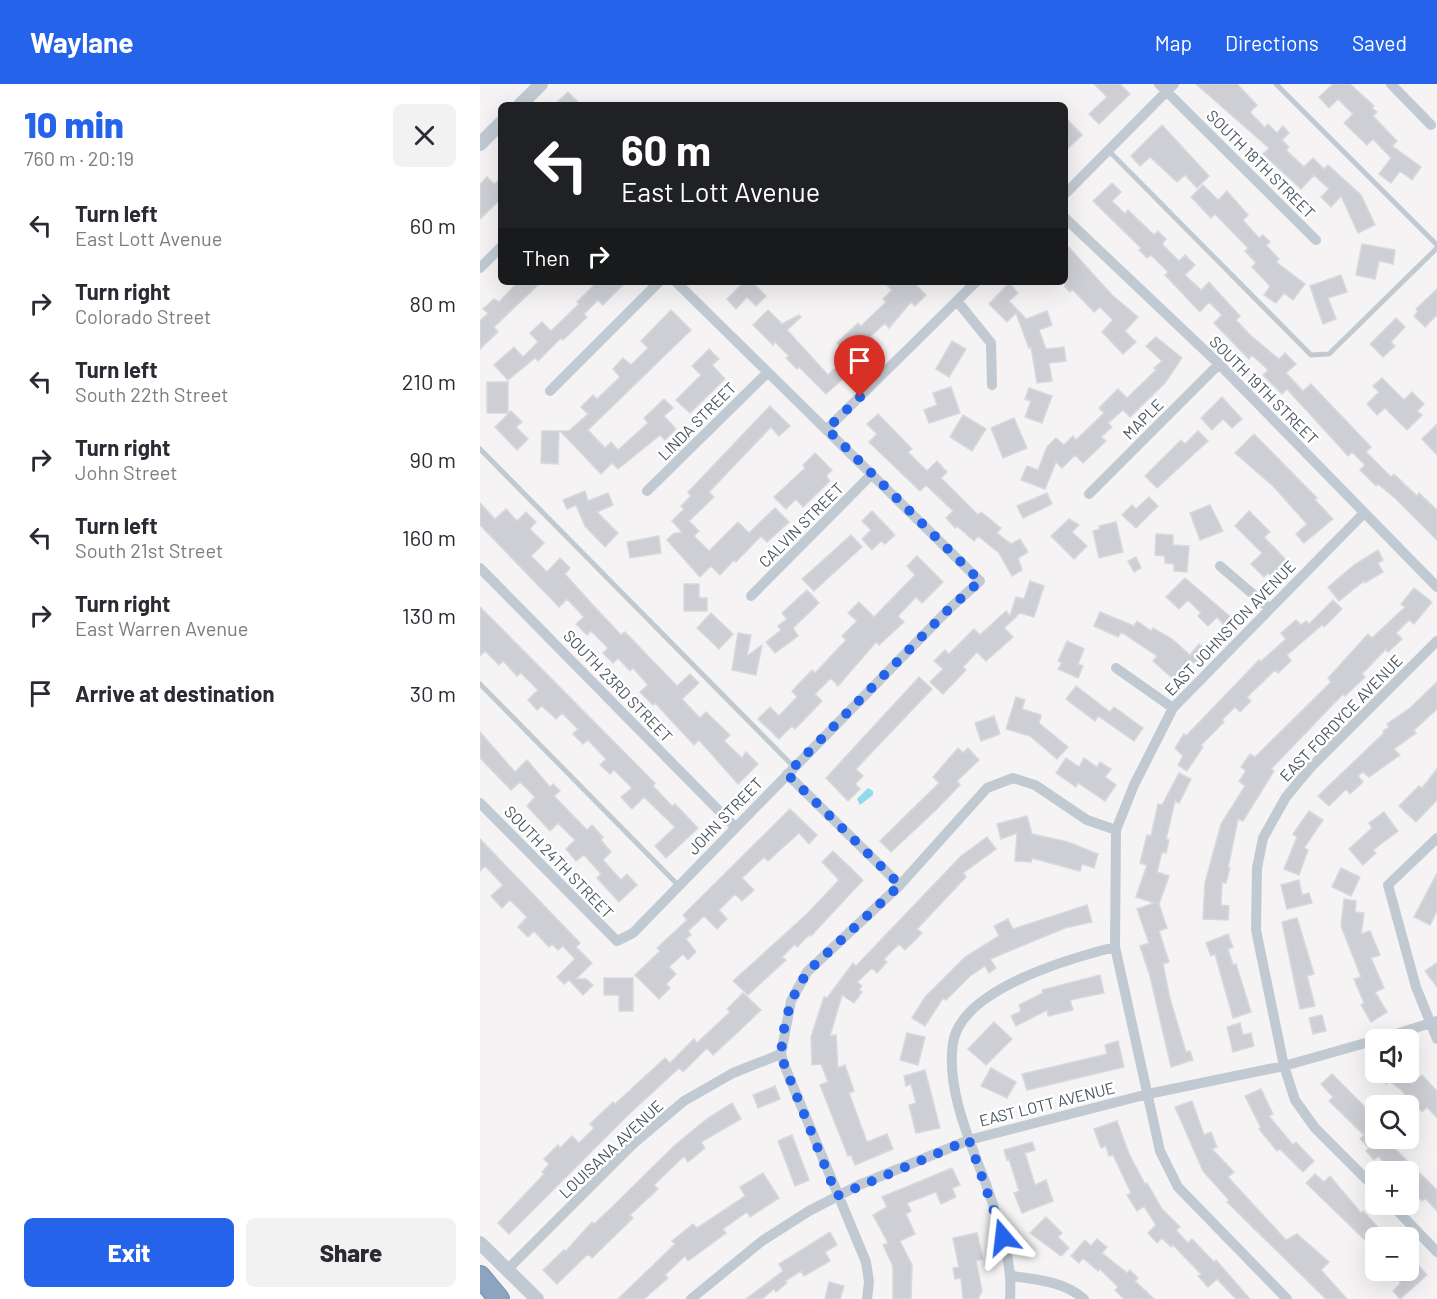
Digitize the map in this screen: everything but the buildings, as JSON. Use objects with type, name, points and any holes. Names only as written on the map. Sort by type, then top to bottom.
[{"type":"highway","points":[[480,1276],[499,1299]]},
{"type":"highway","points":[[480,1294],[484,1299]]},
{"type":"street","points":[[523,102],[541,84]]},
{"type":"street","points":[[1391,84],[1431,125]]},
{"type":"street","points":[[1068,191],[1166,86]]},
{"type":"street","name":"SOUTH 18TH STREET","points":[[1166,86],[1316,240]]},
{"type":"street","points":[[480,144],[498,126]]},
{"type":"street","name":"SOUTH 19TH STREET","points":[[1068,221],[1219,364],[1437,587]]},
{"type":"street","points":[[480,267],[498,250]]},
{"type":"street","points":[[550,391],[656,285]]},
{"type":"street","points":[[679,285],[871,475]]},
{"type":"street","points":[[827,429],[973,285]]},
{"type":"street","points":[[957,301],[991,344],[993,385]]},
{"type":"street","name":"MAPLE","points":[[1089,494],[1219,364]]},
{"type":"street","name":"LINDA STREET","points":[[647,491],[767,373]]},
{"type":"street","name":"JOHN STREET","points":[[617,941],[633,933],[734,826],[949,609],[980,581],[871,475]]},
{"type":"street","name":"CALVIN STREET","points":[[751,596],[871,475]]},
{"type":"street","name":"EAST JOHNSTON AVENUE","points":[[1148,1094],[1115,947],[1116,830],[1134,785],[1173,708],[1364,513]]},
{"type":"street","points":[[1220,566],[1269,608]]},
{"type":"street","name":"SOUTH 23RD STREET","points":[[480,568],[734,826]]},
{"type":"street","name":"EAST FORDYCE AVENUE","points":[[1365,1178],[1316,1128],[1295,1100],[1284,1066],[1256,930],[1257,868],[1263,838],[1286,797],[1311,767],[1437,641]]},
{"type":"street","points":[[1116,668],[1173,708]]},
{"type":"street","points":[[790,770],[900,885]]},
{"type":"street","points":[[867,1299],[869,1282],[866,1262],[837,1196],[781,1054],[791,1001],[807,972],[900,885],[987,788],[1013,778],[1035,785],[1087,820],[1116,830]]},
{"type":"street","name":"SOUTH 24TH STREET","points":[[480,803],[617,941]]},
{"type":"street","points":[[1437,838],[1388,885],[1416,987],[1434,1023],[1437,1039]]},
{"type":"street","points":[[1010,1299],[1012,1276],[999,1221],[969,1140],[951,1064],[953,1041],[961,1024],[995,994],[1028,975],[1058,962],[1115,947]]},
{"type":"street","name":"EAST LOTT AVENUE","points":[[1414,1029],[1434,1023]]},
{"type":"street","name":"EAST LOTT AVENUE","points":[[691,1299],[762,1240],[837,1196],[969,1140],[1148,1094],[1284,1066],[1365,1043]]},
{"type":"street","name":"LOUISANA AVENUE","points":[[507,1270],[633,1144],[684,1101],[733,1073],[781,1054]]},
{"type":"street","points":[[1148,1094],[1160,1151],[1178,1187],[1287,1299]]},
{"type":"street","points":[[1402,1215],[1437,1252]]},
{"type":"street","points":[[480,1243],[537,1299]]},
{"type":"street","points":[[1012,1276],[1054,1282],[1076,1292],[1084,1299]]},
{"type":"lane","points":[[1108,150],[1311,355],[1329,354],[1437,247],[1276,84]]},
{"type":"lane","points":[[480,449],[790,770]]},
{"type":"lane","points":[[480,684],[678,885]]},
{"type":"water","points":[[868,788],[873,791],[873,795],[860,805],[857,799]]},
{"type":"route","points":[[860,397],[827,429],[980,581],[949,609],[787,774],[900,885],[807,972],[791,1001],[783,1033],[781,1054],[837,1196],[969,1140],[1003,1237]]}]
